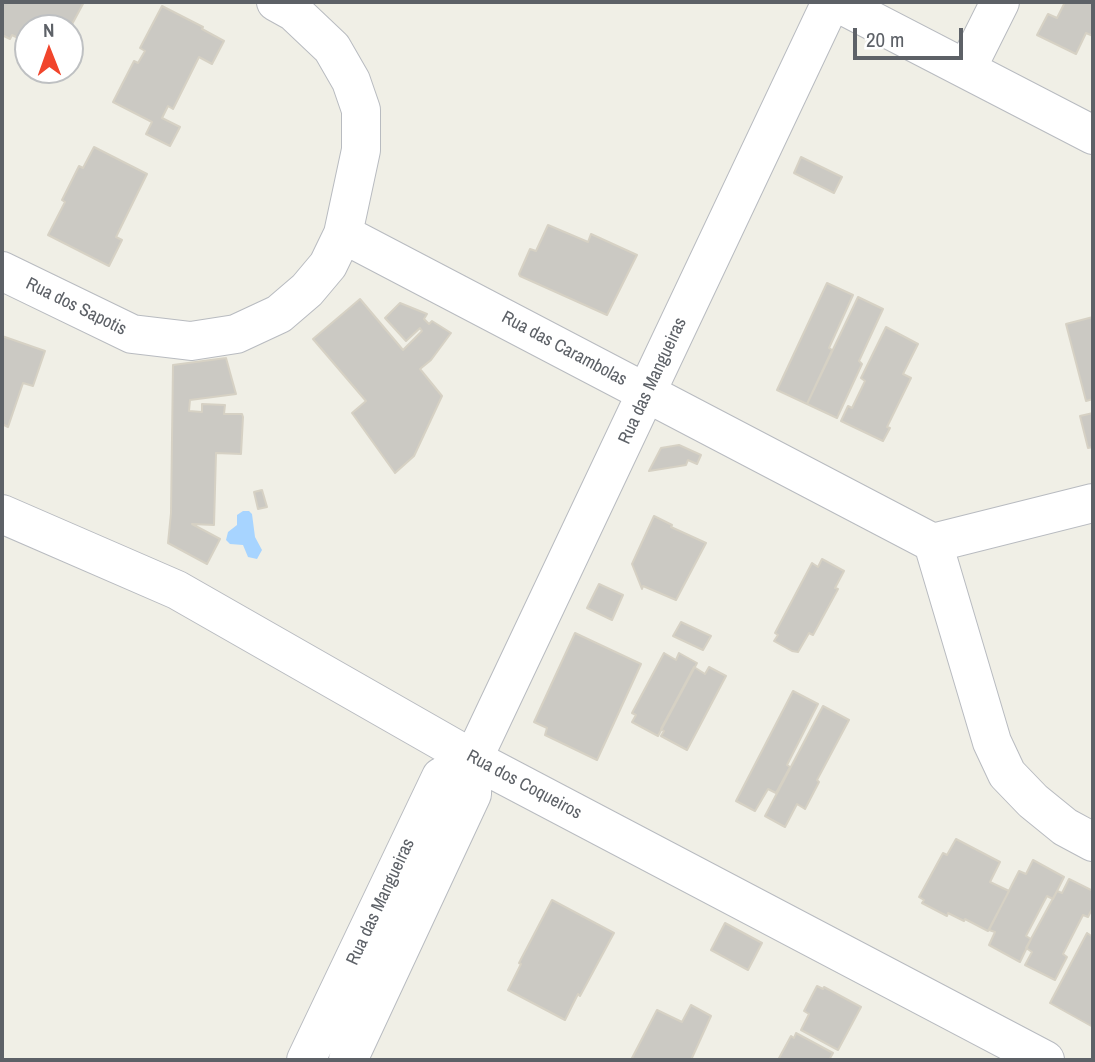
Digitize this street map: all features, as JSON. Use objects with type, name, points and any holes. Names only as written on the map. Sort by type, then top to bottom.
[{"type":"street","name":"Rua dos Sapotis","points":[[2,271],[132,334],[191,341],[236,334],[279,314],[307,290],[328,265],[343,234],[361,150],[361,110],[351,81],[332,48],[294,12],[276,2]]},
{"type":"street","points":[[834,2],[1093,135]]},
{"type":"street","name":"Rua das Mangueiras","points":[[348,1060],[472,794],[474,759],[834,2]]},
{"type":"street","points":[[967,68],[1000,2]]},
{"type":"street","name":"Rua das Carambolas","points":[[343,234],[933,543]]},
{"type":"street","points":[[1093,503],[933,543],[992,741],[1007,774],[1033,801],[1065,827],[1093,842]]},
{"type":"street","name":"Rua dos Coqueiros","points":[[2,514],[177,590],[474,759],[1045,1060]]},
{"type":"street","name":"Rua das Mangueiras","points":[[306,1060],[441,777],[474,759]]},
{"type":"water","points":[[243,511],[252,514],[255,537],[262,550],[257,559],[248,557],[243,545],[230,544],[226,540],[228,532],[237,525],[237,515]]},
{"type":"building","points":[[4,2],[84,2],[78,14],[14,14],[14,36],[10,39],[2,35]]},
{"type":"building","points":[[1065,2],[1093,2],[1093,36],[1086,33],[1076,54],[1037,35],[1048,14],[1057,18]]},
{"type":"building","points":[[162,6],[224,41],[212,64],[199,57],[173,109],[168,106],[162,118],[180,127],[170,146],[146,134],[152,122],[113,102],[134,61],[138,63],[145,51],[140,48]]},
{"type":"building","points":[[94,147],[147,174],[116,237],[122,240],[109,266],[48,235],[79,166],[83,168]]},
{"type":"building","points":[[801,157],[842,177],[834,193],[794,173]]},
{"type":"building","points":[[548,225],[588,242],[591,234],[637,255],[607,315],[520,276],[530,249],[536,251]]},
{"type":"building","points":[[827,283],[853,295],[807,404],[777,390]]},
{"type":"building","points":[[858,297],[883,309],[837,418],[807,404]]},
{"type":"building","points":[[360,299],[403,350],[422,331],[420,328],[406,341],[385,318],[400,303],[427,314],[424,319],[429,324],[432,321],[451,333],[431,360],[420,369],[442,396],[414,456],[395,473],[352,413],[366,401],[313,339]]},
{"type":"building","points":[[1093,317],[1093,399],[1086,401],[1066,324]]},
{"type":"building","points":[[886,327],[918,344],[903,374],[911,378],[883,441],[841,421],[848,406],[852,408],[865,381],[861,378]]},
{"type":"building","points":[[2,336],[45,351],[33,386],[23,383],[8,427],[2,424]]},
{"type":"building","points":[[226,358],[236,394],[190,400],[189,411],[202,412],[202,404],[225,405],[224,414],[242,414],[243,417],[241,454],[216,453],[214,525],[192,524],[220,539],[207,564],[168,543],[171,513],[173,365]]},
{"type":"building","points":[[1093,413],[1093,447],[1088,448],[1080,416]]},
{"type":"building","points":[[679,445],[701,455],[697,464],[688,460],[686,465],[649,471],[661,448]]},
{"type":"building","points":[[262,490],[267,507],[258,509],[254,492]]},
{"type":"building","points":[[654,516],[706,543],[676,600],[643,586],[642,589],[632,564]]},
{"type":"building","points":[[822,559],[844,571],[835,588],[838,589],[813,635],[809,633],[798,652],[792,651],[774,641],[778,635],[775,633],[812,563],[818,567]]},
{"type":"building","points":[[599,584],[623,595],[612,620],[587,608]]},
{"type":"building","points":[[681,622],[711,636],[703,650],[673,636]]},
{"type":"building","points":[[575,633],[641,664],[597,760],[545,735],[547,728],[534,722]]},
{"type":"building","points":[[664,653],[676,660],[679,653],[697,663],[658,736],[632,722],[636,715],[632,713]]},
{"type":"building","points":[[694,667],[705,674],[709,667],[726,676],[687,750],[661,736],[664,731],[661,729]]},
{"type":"building","points":[[793,691],[818,704],[776,793],[768,789],[755,811],[736,801]]},
{"type":"building","points":[[823,706],[849,720],[805,809],[797,804],[785,827],[765,816]]},
{"type":"building","points":[[956,839],[1000,862],[990,882],[1009,891],[988,931],[965,919],[964,921],[948,913],[947,916],[922,903],[924,900],[919,897],[943,853],[947,855]]},
{"type":"building","points":[[1033,860],[1064,877],[1053,899],[1047,896],[1026,936],[1031,939],[1020,962],[989,945],[995,932],[989,930],[1019,871],[1026,874]]},
{"type":"building","points":[[1069,879],[1093,891],[1093,907],[1088,917],[1083,915],[1063,954],[1067,957],[1055,980],[1025,965],[1032,952],[1026,948],[1057,891],[1062,893]]},
{"type":"building","points":[[552,900],[614,933],[565,1020],[508,990]]},
{"type":"building","points":[[725,923],[762,943],[748,970],[711,950]]},
{"type":"building","points":[[1087,933],[1093,937],[1093,1027],[1050,1003]]},
{"type":"building","points":[[817,986],[823,989],[824,987],[861,1007],[838,1050],[801,1030],[809,1014],[804,1011]]},
{"type":"building","points":[[691,1005],[711,1016],[691,1060],[631,1060],[657,1010],[682,1022]]},
{"type":"building","points":[[796,1033],[833,1053],[829,1060],[778,1060],[791,1036],[794,1038]]}]
